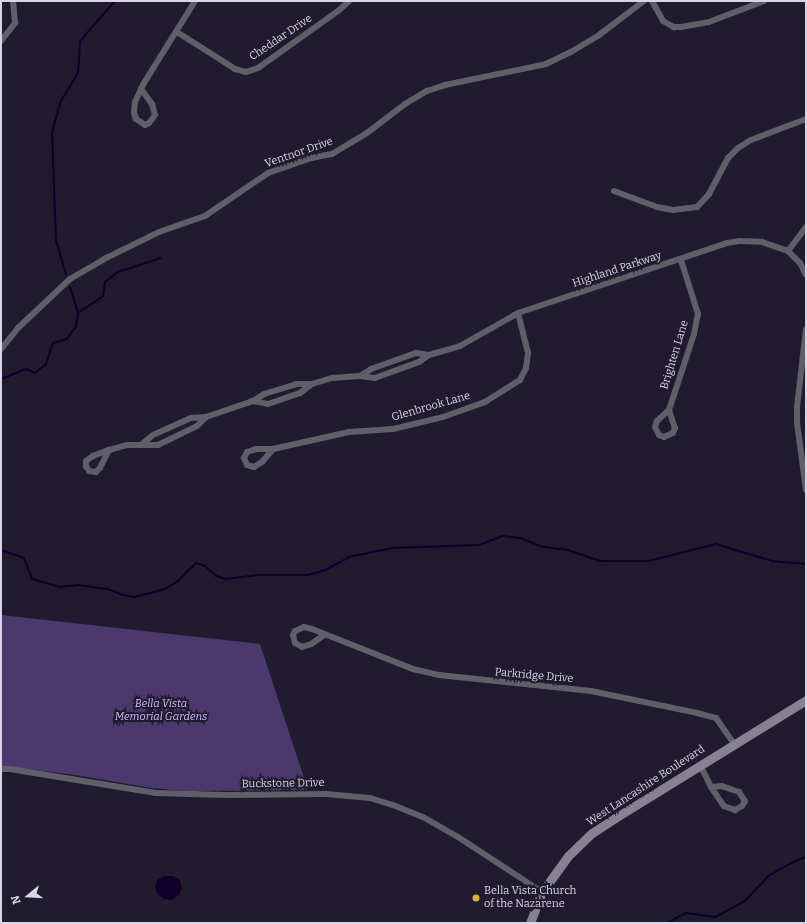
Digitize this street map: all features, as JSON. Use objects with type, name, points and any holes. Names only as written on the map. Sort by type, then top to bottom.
[{"type":"main road","name":"West Lancashire Boulevard","points":[[530,923],[542,892],[568,856],[592,833],[806,700]]},
{"type":"street","points":[[1,40],[15,23],[13,1]]},
{"type":"street","points":[[141,89],[152,104],[155,115],[149,123],[145,125],[136,119],[134,113],[135,102],[141,89],[195,1]]},
{"type":"street","name":"Cheddar Drive","points":[[177,32],[235,69],[246,72],[258,68],[338,11],[349,1]]},
{"type":"street","name":"Ventnor Drive","points":[[1,349],[18,328],[70,279],[104,259],[159,232],[205,216],[268,173],[311,158],[332,154],[367,133],[405,104],[427,91],[444,85],[546,64],[599,35],[644,1]]},
{"type":"street","points":[[652,1],[663,21],[674,27],[709,22],[764,1]]},
{"type":"street","points":[[614,191],[657,208],[673,210],[697,207],[709,194],[728,158],[738,148],[751,140],[806,119]]},
{"type":"street","points":[[788,251],[806,227]]},
{"type":"street","name":"Highland Parkway","points":[[142,444],[153,435],[191,418],[206,417],[253,401],[264,394],[296,384],[312,384],[332,378],[360,376],[374,378],[419,362],[429,355],[460,346],[518,313],[681,260],[727,243],[739,241],[762,242],[788,251],[800,263],[806,275]]},
{"type":"street","name":"Brighten Lane","points":[[669,410],[694,334],[698,314],[681,260]]},
{"type":"street","name":"Glenbrook Lane","points":[[273,449],[349,432],[393,429],[443,416],[485,402],[520,380],[526,368],[528,353],[518,313]]},
{"type":"street","points":[[806,329],[797,407],[797,423],[806,490]]},
{"type":"street","name":"Highland Parkway","points":[[360,376],[371,369],[416,353],[429,355]]},
{"type":"street","name":"Highland Parkway","points":[[253,401],[268,404],[300,393],[312,384]]},
{"type":"street","name":"Highland Parkway","points":[[109,450],[127,445],[158,445],[197,426],[206,417]]},
{"type":"street","name":"Parkridge Drive","points":[[324,635],[311,644],[302,647],[295,643],[293,635],[295,631],[304,627],[413,669],[439,675],[592,691],[697,713],[716,718],[734,744]]},
{"type":"street","points":[[700,765],[711,787],[724,806],[735,810],[742,806],[744,801],[739,792],[722,786],[711,787]]},
{"type":"street","name":"Buckstone Drive","points":[[1,769],[10,768],[156,793],[225,795],[326,794],[370,798],[423,817],[458,837],[542,892]]},
{"type":"green space","name":"Bella Vista Memorial Gardens","points":[[1,615],[260,644],[308,790],[184,791],[151,788],[76,775],[1,766]]},
{"type":"shaded area","points":[[165,876],[173,876],[180,880],[182,888],[179,895],[172,900],[164,899],[158,895],[155,887],[157,880]]},
{"type":"waterway","points":[[66,275],[56,241],[52,132],[61,101],[78,73],[80,41],[115,1]]},
{"type":"waterway","points":[[1,379],[26,369],[35,373],[46,364],[53,343],[67,339],[76,326],[78,313],[103,296],[105,282],[118,272],[161,258]]},
{"type":"waterway","points":[[70,287],[78,313]]},
{"type":"waterway","points":[[1,393],[1,400]]},
{"type":"waterway","points":[[1,550],[24,558],[32,579],[60,587],[78,585],[108,589],[123,595],[135,597],[165,589],[177,582],[196,563],[205,566],[216,576],[225,579],[258,575],[308,575],[325,570],[349,557],[392,548],[479,545],[502,536],[520,538],[544,547],[568,550],[600,561],[649,561],[716,544],[772,561],[806,564]]},
{"type":"waterway","points":[[667,923],[686,913],[715,917],[745,901],[768,876],[797,860],[806,857]]},
{"type":"place","name":"Bella Vista Church of the Nazarene","points":[[476,898]]}]
